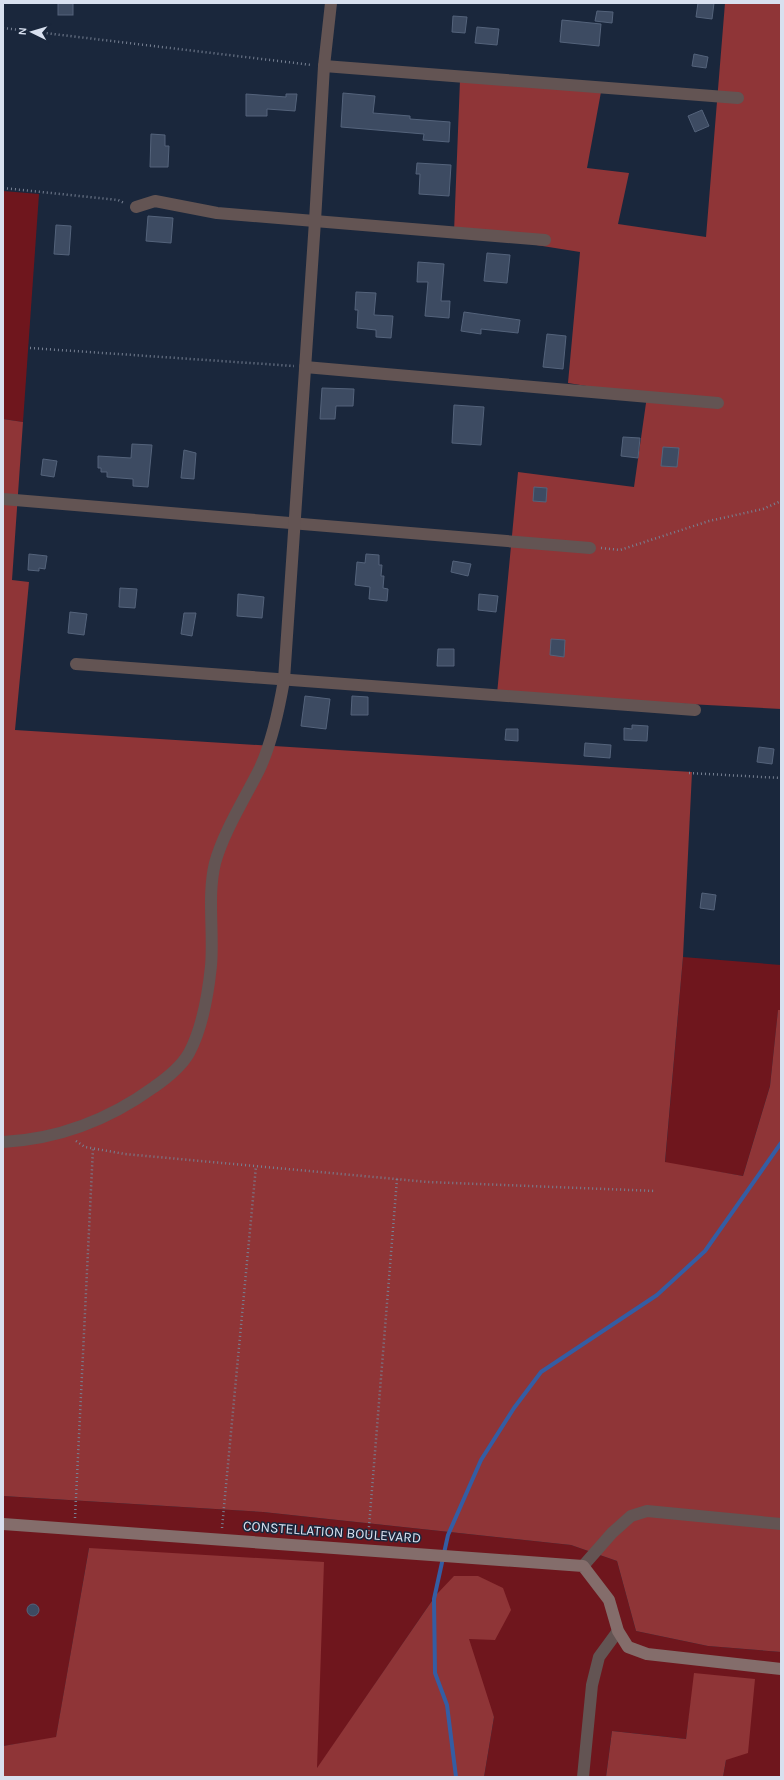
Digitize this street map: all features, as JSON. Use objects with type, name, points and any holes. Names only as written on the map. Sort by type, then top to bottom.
[{"type":"street","points":[[3,1142],[28,1141],[61,1133],[83,1126],[125,1106],[171,1074],[188,1054],[200,1029],[211,965],[212,888],[215,863],[260,768],[276,719],[284,680],[316,221],[324,66],[331,3]]},
{"type":"street","points":[[324,66],[738,98]]},
{"type":"street","points":[[136,207],[155,201],[217,213],[544,240]]},
{"type":"street","points":[[305,367],[718,403]]},
{"type":"street","points":[[3,499],[590,548]]},
{"type":"street","points":[[76,664],[695,710]]},
{"type":"street","points":[[781,1524],[647,1511],[631,1516],[612,1533],[583,1566],[609,1600],[618,1631],[628,1647],[647,1654],[781,1669]]},
{"type":"street","name":"CONSTELLATION BOULEVARD","points":[[3,1524],[75,1528],[583,1566]]},
{"type":"street","points":[[584,1777],[592,1685],[599,1657],[618,1631]]},
{"type":"path","points":[[3,28],[324,66]]},
{"type":"path","points":[[3,188],[118,200],[136,207]]},
{"type":"path","points":[[30,348],[305,367]]},
{"type":"path","points":[[590,548],[620,550],[709,521],[763,509],[781,500]]},
{"type":"path","points":[[689,773],[781,778]]},
{"type":"path","points":[[61,1133],[85,1147],[125,1154],[428,1182],[656,1191]]},
{"type":"path","points":[[75,1528],[93,1148]]},
{"type":"path","points":[[221,1539],[256,1166]]},
{"type":"path","points":[[367,1550],[397,1179]]},
{"type":"shaded area","points":[[725,3],[781,3],[781,709],[497,694],[518,472],[634,487],[647,396],[568,383],[580,252],[454,232],[460,80],[601,92],[587,168],[629,173],[618,224],[706,237]]},
{"type":"shaded area","points":[[3,191],[39,194],[23,422],[3,419]]},
{"type":"shaded area","points":[[3,419],[23,422],[12,580],[29,582],[15,730],[692,772],[683,957],[665,1162],[743,1176],[770,1086],[778,1010],[781,1010],[781,1652],[708,1646],[636,1631],[617,1561],[571,1545],[263,1512],[3,1496]]},
{"type":"shaded area","points":[[683,957],[781,965],[781,1010],[778,1011],[770,1086],[743,1176],[665,1163]]},
{"type":"shaded area","points":[[3,1496],[263,1512],[571,1545],[617,1561],[636,1631],[708,1646],[781,1652],[781,1777],[723,1777],[726,1760],[695,1673],[686,1739],[612,1731],[606,1777],[484,1777],[494,1717],[436,1595],[317,1769],[89,1548],[56,1738],[3,1746]]},
{"type":"shaded area","points":[[89,1548],[324,1562],[317,1768],[436,1595],[454,1576],[478,1576],[503,1588],[511,1610],[495,1640],[469,1639],[494,1717],[484,1777],[3,1777],[3,1746],[56,1737]]},
{"type":"shaded area","points":[[694,1673],[755,1679],[748,1753],[726,1760],[723,1777],[606,1777],[612,1731],[686,1739]]},
{"type":"building","points":[[58,3],[73,3],[73,15],[58,15]]},
{"type":"building","points":[[698,3],[714,3],[712,19],[696,17]]},
{"type":"building","points":[[597,11],[613,12],[612,23],[595,21]]},
{"type":"building","points":[[453,16],[467,17],[465,33],[452,32]]},
{"type":"building","points":[[562,20],[601,24],[599,46],[560,42]]},
{"type":"building","points":[[477,27],[499,29],[497,45],[475,43]]},
{"type":"building","points":[[694,54],[708,57],[706,68],[692,66]]},
{"type":"building","points":[[343,93],[375,96],[373,113],[410,116],[410,119],[450,122],[449,142],[423,140],[424,134],[341,127]]},
{"type":"building","points":[[246,94],[286,97],[286,94],[297,94],[295,111],[267,109],[267,116],[246,116]]},
{"type":"building","points":[[702,110],[709,126],[695,132],[688,116]]},
{"type":"building","points":[[151,134],[165,135],[165,146],[169,146],[168,167],[150,167]]},
{"type":"building","points":[[417,163],[451,165],[449,196],[419,194],[420,174],[416,174]]},
{"type":"building","points":[[148,216],[173,218],[171,243],[146,241]]},
{"type":"building","points":[[56,225],[71,226],[69,255],[54,254]]},
{"type":"building","points":[[487,253],[510,255],[507,283],[484,281]]},
{"type":"building","points":[[418,262],[444,264],[441,301],[450,301],[449,318],[425,316],[428,282],[417,282]]},
{"type":"building","points":[[356,292],[376,293],[374,315],[393,316],[391,338],[376,337],[376,330],[357,328],[358,310],[355,310]]},
{"type":"building","points":[[464,312],[520,320],[518,333],[481,329],[481,334],[461,331]]},
{"type":"building","points":[[547,334],[566,336],[563,369],[543,367]]},
{"type":"building","points":[[322,388],[354,389],[353,406],[336,406],[335,419],[320,419]]},
{"type":"building","points":[[454,405],[484,407],[481,445],[452,443]]},
{"type":"building","points":[[623,437],[640,438],[638,458],[621,456]]},
{"type":"building","points":[[132,444],[152,445],[148,487],[133,486],[133,479],[107,477],[107,472],[101,472],[101,468],[98,468],[98,456],[131,458]]},
{"type":"building","points":[[663,447],[679,448],[677,467],[661,466]]},
{"type":"building","points":[[184,450],[196,453],[194,479],[181,478]]},
{"type":"building","points":[[43,459],[57,461],[54,477],[41,475]]},
{"type":"building","points":[[534,487],[547,488],[546,502],[533,501]]},
{"type":"building","points":[[29,554],[47,556],[45,569],[39,568],[39,571],[28,570]]},
{"type":"building","points":[[366,554],[379,555],[379,565],[382,565],[381,576],[384,576],[383,588],[388,589],[387,601],[369,599],[370,587],[355,585],[357,562],[365,563]]},
{"type":"building","points":[[453,561],[471,564],[468,576],[451,572]]},
{"type":"building","points":[[120,588],[137,589],[135,608],[119,607]]},
{"type":"building","points":[[238,594],[264,597],[262,618],[237,616]]},
{"type":"building","points":[[479,594],[498,596],[496,612],[478,610]]},
{"type":"building","points":[[70,612],[87,614],[84,635],[68,633]]},
{"type":"building","points":[[184,613],[196,613],[192,636],[181,634]]},
{"type":"building","points":[[551,639],[565,640],[564,657],[550,655]]},
{"type":"building","points":[[438,649],[454,649],[454,666],[437,666]]},
{"type":"building","points":[[305,696],[330,699],[326,729],[301,726]]},
{"type":"building","points":[[352,696],[368,697],[368,715],[351,715]]},
{"type":"building","points":[[632,725],[648,726],[647,741],[624,740],[624,728],[632,729]]},
{"type":"building","points":[[506,729],[518,729],[518,741],[505,740]]},
{"type":"building","points":[[585,743],[611,745],[610,758],[584,756]]},
{"type":"building","points":[[759,747],[774,749],[772,764],[757,762]]},
{"type":"building","points":[[702,893],[716,895],[714,910],[700,908]]},
{"type":"building","points":[[35,1604],[38,1605],[38,1615],[31,1616],[28,1615],[27,1608],[28,1605]]},
{"type":"waterway","points":[[456,1777],[447,1705],[435,1673],[434,1599],[448,1535],[481,1460],[514,1408],[541,1372],[657,1295],[705,1251],[781,1143]]}]
